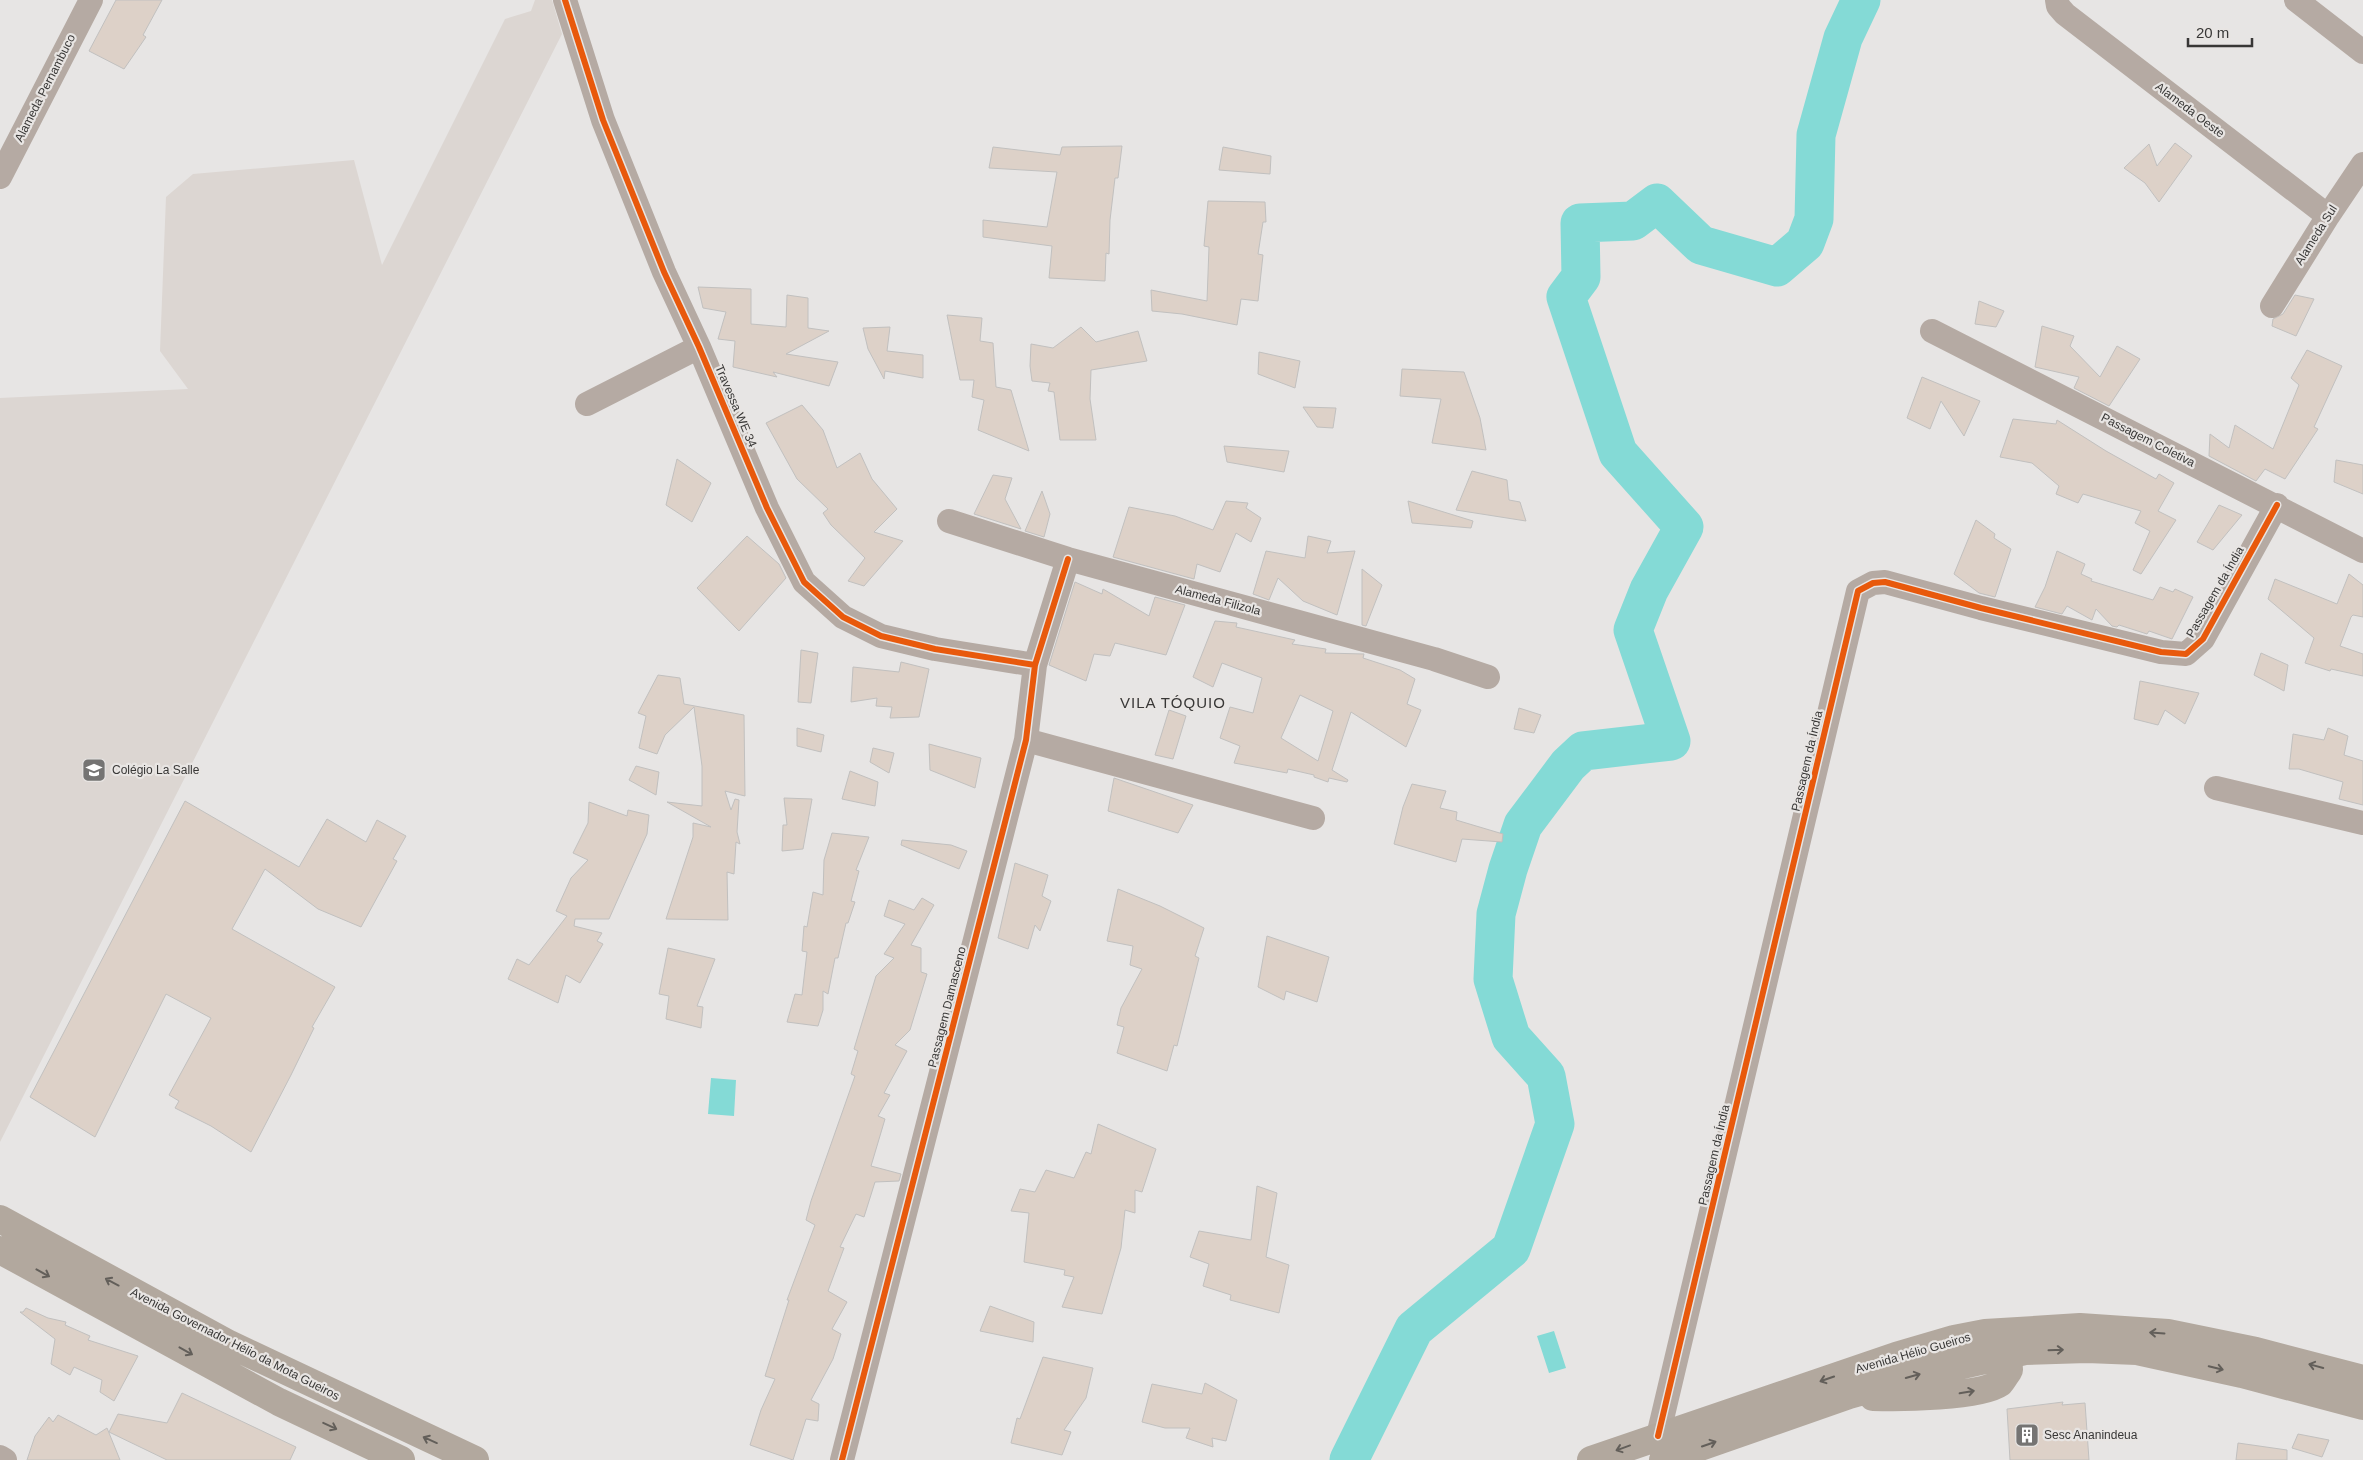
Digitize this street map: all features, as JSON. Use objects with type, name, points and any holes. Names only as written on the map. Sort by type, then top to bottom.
[{"type":"main road","name":"Avenida Governador Hélio da Mota Gueiros","points":[[0,1219],[229,1344],[475,1460]]},
{"type":"main road","points":[[0,1250],[280,1402],[402,1460]]},
{"type":"main road","name":"Avenida Hélio Gueiros","points":[[1661,1448],[1896,1356],[1954,1339],[2007,1343],[2080,1327],[2168,1333],[2256,1351],[2363,1379]]},
{"type":"main road","name":"Avenida Hélio Gueiros","points":[[1591,1460],[1661,1448],[1849,1395],[1915,1398],[1982,1389],[2000,1383],[2009,1370],[2007,1343]]},
{"type":"main road","name":"Avenida Hélio Gueiros","points":[[2007,1343],[2025,1351],[2078,1349],[2137,1351],[2242,1374],[2363,1406]]},
{"type":"street","name":"Alameda Pernambuco","points":[[0,177],[91,0]]},
{"type":"street","name":"Travessa WE 34","points":[[565,0],[603,120],[664,272],[699,347],[767,508],[804,582],[843,617],[881,636],[935,649],[1035,665]]},
{"type":"street","name":"Alameda Oeste","points":[[2057,0],[2058,6],[2065,14],[2328,216]]},
{"type":"street","points":[[2296,0],[2363,52]]},
{"type":"street","name":"Alameda Sul","points":[[2272,306],[2363,164]]},
{"type":"street","name":"Passagem Coletiva","points":[[1932,331],[2277,505],[2363,552]]},
{"type":"street","points":[[587,404],[699,347]]},
{"type":"street","name":"Passagem da Índia","points":[[1661,1448],[1858,591],[1872,583],[1885,582],[2176,655],[2186,654],[2203,639],[2277,505]]},
{"type":"street","name":"Alameda Filizola","points":[[949,521],[1068,558],[1424,656],[1488,677]]},
{"type":"street","name":"Passagem Damasceno","points":[[842,1460],[1026,740],[1035,665],[1068,558]]},
{"type":"street","points":[[1026,740],[1313,818]]},
{"type":"street","points":[[2216,788],[2363,823]]},
{"type":"street","points":[[0,1457],[5,1460]]},
{"type":"shaded area","name":"Colégio La Salle","points":[[535,0],[552,0],[562,34],[0,1142],[0,398],[188,389],[160,351],[166,197],[193,174],[354,160],[382,265],[505,19],[531,11]]},
{"type":"water","points":[[711,1078],[736,1080],[734,1116],[708,1114]]},
{"type":"water","points":[[1554,1331],[1566,1368],[1549,1373],[1537,1336]]},
{"type":"building","points":[[116,0],[162,0],[143,35],[146,37],[124,69],[89,51]]},
{"type":"building","points":[[2175,143],[2192,156],[2159,202],[2145,183],[2124,168],[2149,144],[2157,166]]},
{"type":"building","points":[[1122,146],[1118,178],[1115,178],[1110,220],[1109,254],[1106,253],[1105,281],[1049,278],[1052,246],[983,237],[983,220],[1047,227],[1057,172],[989,168],[993,147],[1060,155],[1062,147]]},
{"type":"building","points":[[1223,147],[1271,156],[1270,174],[1219,170]]},
{"type":"building","points":[[1208,201],[1265,202],[1266,222],[1263,222],[1258,254],[1263,255],[1258,301],[1241,299],[1237,325],[1182,314],[1152,311],[1151,290],[1207,301],[1209,247],[1204,246]]},
{"type":"building","points":[[698,287],[751,289],[751,324],[786,327],[787,295],[808,298],[808,328],[829,331],[786,354],[838,362],[829,386],[773,372],[777,377],[733,367],[735,341],[718,339],[726,312],[703,308]]},
{"type":"building","points":[[2295,295],[2314,299],[2296,336],[2272,326],[2273,319],[2283,314]]},
{"type":"building","points":[[1979,301],[2004,311],[1996,327],[1975,324]]},
{"type":"building","points":[[947,315],[982,318],[980,341],[993,343],[996,387],[1011,390],[1029,451],[978,430],[984,400],[972,397],[974,380],[960,380]]},
{"type":"building","points":[[2042,326],[2074,336],[2070,346],[2100,377],[2117,346],[2140,359],[2109,406],[2074,388],[2079,377],[2035,367]]},
{"type":"building","points":[[890,327],[887,351],[923,355],[923,378],[885,371],[884,379],[868,349],[863,328]]},
{"type":"building","points":[[1081,327],[1096,342],[1138,331],[1147,361],[1091,370],[1090,399],[1096,440],[1060,440],[1054,392],[1048,391],[1050,383],[1032,381],[1030,366],[1031,344],[1053,348]]},
{"type":"building","points":[[2307,350],[2342,366],[2314,427],[2318,429],[2285,479],[2265,469],[2256,481],[2209,456],[2210,434],[2229,448],[2235,425],[2273,449],[2299,385],[2291,378]]},
{"type":"building","points":[[1259,352],[1300,361],[1295,388],[1258,374]]},
{"type":"building","points":[[1402,369],[1464,372],[1480,418],[1486,450],[1432,443],[1441,399],[1400,396]]},
{"type":"building","points":[[1922,377],[1980,401],[1964,436],[1941,401],[1930,429],[1907,418]]},
{"type":"building","points":[[802,405],[823,430],[837,468],[860,453],[872,479],[897,509],[874,532],[903,541],[864,586],[848,581],[865,558],[831,525],[823,513],[828,509],[797,479],[766,423]]},
{"type":"building","points":[[1303,407],[1336,408],[1333,428],[1317,427]]},
{"type":"building","points":[[2013,419],[2056,424],[2057,420],[2106,451],[2156,479],[2159,474],[2174,483],[2158,511],[2176,520],[2141,574],[2133,570],[2150,531],[2135,523],[2141,511],[2083,494],[2078,503],[2056,494],[2059,486],[2032,463],[2000,457]]},
{"type":"building","points":[[1224,446],[1289,451],[1284,472],[1227,462]]},
{"type":"building","points":[[677,459],[711,483],[692,522],[666,505]]},
{"type":"building","points":[[2336,460],[2363,465],[2363,494],[2334,482]]},
{"type":"building","points":[[1472,471],[1507,480],[1509,500],[1520,502],[1526,521],[1456,510]]},
{"type":"building","points":[[993,475],[1012,478],[1005,499],[1021,529],[974,514]]},
{"type":"building","points":[[1042,491],[1050,514],[1044,537],[1025,531]]},
{"type":"building","points":[[1226,501],[1248,503],[1246,508],[1261,518],[1251,542],[1236,533],[1220,572],[1197,564],[1194,579],[1113,557],[1129,507],[1175,516],[1213,530]]},
{"type":"building","points":[[1408,501],[1473,521],[1471,528],[1412,523]]},
{"type":"building","points":[[2219,505],[2242,515],[2213,550],[2197,542]]},
{"type":"building","points":[[1976,520],[1995,534],[1994,538],[2011,549],[1995,597],[1979,593],[1954,574]]},
{"type":"building","points":[[747,536],[779,564],[786,578],[739,631],[697,588]]},
{"type":"building","points":[[1308,536],[1331,541],[1327,553],[1355,551],[1337,615],[1303,601],[1278,578],[1269,600],[1253,594],[1266,551],[1305,558]]},
{"type":"building","points":[[2057,551],[2085,564],[2081,574],[2092,579],[2091,581],[2153,600],[2160,587],[2173,592],[2175,589],[2193,597],[2172,639],[2149,631],[2147,634],[2119,625],[2117,627],[2112,626],[2096,609],[2092,620],[2067,606],[2062,614],[2035,607],[2045,587]]},
{"type":"building","points":[[1362,569],[1382,585],[1366,626],[1362,625]]},
{"type":"building","points":[[2349,574],[2363,585],[2363,617],[2353,615],[2351,617],[2340,646],[2363,654],[2363,676],[2331,669],[2330,671],[2305,663],[2314,638],[2268,599],[2275,579],[2337,604]]},
{"type":"building","points":[[1075,582],[1102,594],[1103,589],[1149,616],[1155,597],[1185,605],[1166,655],[1115,643],[1110,656],[1094,654],[1086,681],[1049,665]]},
{"type":"building","points":[[1215,621],[1237,623],[1236,627],[1295,640],[1292,644],[1326,649],[1325,653],[1364,654],[1363,658],[1400,670],[1415,679],[1407,704],[1421,710],[1406,747],[1351,712],[1332,770],[1348,780],[1347,782],[1329,778],[1328,782],[1314,777],[1314,775],[1288,769],[1287,773],[1234,763],[1240,746],[1220,738],[1230,707],[1253,713],[1262,678],[1222,663],[1213,687],[1193,677]],"holes":[[[1300,695],[1333,711],[1318,761],[1281,738]]]},
{"type":"building","points":[[801,650],[818,653],[811,703],[798,702]]},
{"type":"building","points":[[2261,653],[2288,665],[2284,691],[2254,675]]},
{"type":"building","points":[[901,662],[929,669],[919,717],[890,718],[892,707],[876,706],[877,698],[851,702],[853,667],[899,672]]},
{"type":"building","points":[[658,675],[680,678],[684,704],[744,715],[745,796],[725,791],[731,810],[735,799],[739,800],[737,832],[740,844],[736,842],[734,874],[727,872],[728,920],[666,919],[693,837],[693,823],[711,827],[667,802],[702,806],[702,766],[694,707],[665,735],[657,754],[639,748],[646,716],[638,713]]},
{"type":"building","points":[[2140,681],[2199,693],[2185,724],[2165,710],[2158,725],[2134,719]]},
{"type":"building","points":[[1519,708],[1541,715],[1534,733],[1514,729]]},
{"type":"building","points":[[1169,710],[1186,716],[1173,759],[1155,755]]},
{"type":"building","points":[[797,728],[824,735],[821,752],[797,746]]},
{"type":"building","points":[[2328,728],[2348,736],[2344,755],[2363,761],[2363,805],[2339,799],[2343,782],[2299,769],[2289,769],[2293,734],[2324,740]]},
{"type":"building","points":[[929,744],[981,758],[975,788],[930,770]]},
{"type":"building","points":[[873,748],[894,753],[889,773],[870,762]]},
{"type":"building","points":[[636,766],[659,772],[656,795],[629,780]]},
{"type":"building","points":[[850,771],[878,782],[875,806],[842,799]]},
{"type":"building","points":[[1114,778],[1193,805],[1178,833],[1108,811]]},
{"type":"building","points":[[1412,784],[1446,791],[1440,808],[1457,812],[1456,820],[1503,834],[1502,842],[1462,839],[1456,862],[1394,844],[1403,807]]},
{"type":"building","points":[[784,798],[812,799],[803,849],[782,851],[783,825],[787,825]]},
{"type":"building","points":[[185,801],[299,867],[327,819],[366,842],[377,820],[406,836],[393,859],[397,861],[361,927],[318,909],[265,869],[232,929],[335,987],[312,1027],[314,1028],[251,1152],[211,1126],[175,1108],[179,1101],[169,1095],[211,1018],[166,994],[95,1137],[30,1097]]},
{"type":"building","points":[[589,802],[627,816],[628,810],[649,815],[647,834],[609,919],[575,919],[574,926],[602,933],[597,941],[603,944],[580,983],[566,975],[558,1003],[508,979],[517,959],[529,965],[567,916],[556,911],[571,878],[588,860],[573,853],[588,823]]},
{"type":"building","points":[[832,833],[869,837],[856,870],[859,871],[851,901],[855,902],[848,923],[846,923],[838,958],[835,958],[828,994],[823,991],[823,1010],[818,1026],[787,1022],[795,994],[802,995],[807,952],[802,951],[804,926],[807,927],[813,892],[823,895],[824,860]]},
{"type":"building","points":[[902,840],[951,845],[967,851],[959,869],[901,845]]},
{"type":"building","points":[[1015,863],[1048,875],[1042,896],[1051,901],[1040,931],[1035,925],[1028,949],[998,938]]},
{"type":"building","points":[[1118,889],[1160,906],[1204,928],[1195,956],[1199,958],[1177,1046],[1174,1045],[1167,1071],[1117,1053],[1124,1027],[1117,1025],[1121,1008],[1142,969],[1130,965],[1133,946],[1107,941]]},
{"type":"building","points":[[922,898],[934,905],[911,945],[921,948],[921,972],[927,974],[910,1030],[895,1045],[907,1051],[884,1093],[890,1095],[878,1116],[885,1119],[871,1166],[901,1174],[899,1181],[875,1182],[864,1217],[856,1214],[840,1247],[844,1248],[828,1291],[847,1302],[832,1329],[841,1334],[833,1359],[811,1400],[819,1404],[818,1421],[806,1419],[793,1460],[750,1445],[761,1410],[775,1379],[765,1376],[789,1300],[787,1300],[815,1225],[806,1220],[855,1076],[851,1074],[858,1051],[854,1049],[876,976],[894,958],[884,954],[905,924],[884,916],[889,900],[914,910]]},
{"type":"building","points":[[1267,936],[1329,957],[1317,1002],[1286,991],[1284,1000],[1258,987]]},
{"type":"building","points":[[668,948],[715,959],[697,1006],[703,1007],[701,1028],[666,1019],[669,996],[659,994]]},
{"type":"building","points":[[1098,1124],[1156,1149],[1142,1192],[1135,1190],[1135,1213],[1125,1210],[1121,1248],[1102,1314],[1062,1307],[1074,1277],[1064,1275],[1065,1270],[1024,1262],[1029,1213],[1011,1211],[1020,1189],[1035,1192],[1046,1170],[1074,1178],[1086,1152],[1091,1154]]},
{"type":"building","points":[[1257,1186],[1277,1193],[1266,1257],[1289,1265],[1279,1313],[1230,1300],[1231,1295],[1203,1286],[1209,1264],[1190,1257],[1199,1231],[1251,1240]]},
{"type":"building","points":[[990,1306],[1034,1322],[1033,1342],[980,1331]]},
{"type":"building","points":[[26,1308],[48,1318],[66,1322],[65,1325],[90,1336],[88,1340],[138,1356],[114,1401],[100,1392],[102,1380],[74,1367],[70,1375],[51,1364],[55,1339],[20,1312],[23,1312]]},
{"type":"building","points":[[1043,1357],[1093,1368],[1086,1398],[1064,1430],[1071,1432],[1062,1455],[1011,1443],[1017,1418],[1020,1419]]},
{"type":"building","points":[[1205,1383],[1237,1400],[1226,1441],[1212,1438],[1213,1447],[1186,1438],[1190,1428],[1165,1428],[1142,1422],[1152,1384],[1202,1394]]},
{"type":"building","points":[[182,1393],[296,1447],[290,1460],[167,1460],[109,1432],[118,1414],[167,1423]]},
{"type":"building","points":[[2063,1402],[2062,1405],[2085,1403],[2089,1460],[2010,1460],[2007,1409]]},
{"type":"building","points":[[58,1415],[96,1435],[107,1428],[120,1460],[27,1460],[35,1436],[49,1417],[53,1422]]},
{"type":"building","points":[[2298,1434],[2329,1440],[2322,1457],[2292,1448]]},
{"type":"building","points":[[2238,1443],[2287,1450],[2287,1460],[2236,1460]]},
{"type":"waterway","points":[[1349,1460],[1414,1329],[1511,1249],[1555,1124],[1546,1076],[1511,1037],[1493,979],[1496,914],[1508,869],[1523,825],[1568,765],[1583,751],[1671,741],[1633,630],[1649,590],[1684,527],[1618,453],[1566,297],[1581,277],[1580,223],[1633,221],[1657,203],[1701,245],[1777,267],[1805,243],[1814,219],[1816,135],[1843,38],[1861,0]]},
{"type":"cycle path","points":[[565,0],[603,120],[664,272],[699,347],[767,508],[804,582],[843,617],[881,636],[935,649],[1035,665]]},
{"type":"cycle path","points":[[1658,1436],[1858,591],[1873,583],[1885,582],[1981,608],[2161,652],[2186,654],[2203,639],[2277,505]]},
{"type":"cycle path","points":[[842,1460],[1026,740],[1035,665],[1068,559]]},
{"type":"place","name":"Colégio La Salle","points":[[94,770]]},
{"type":"place","name":"Sesc Ananindeua","points":[[2027,1435]]},
{"type":"district","name":"VILA TÓQUIO","points":[[1173,702]]}]
